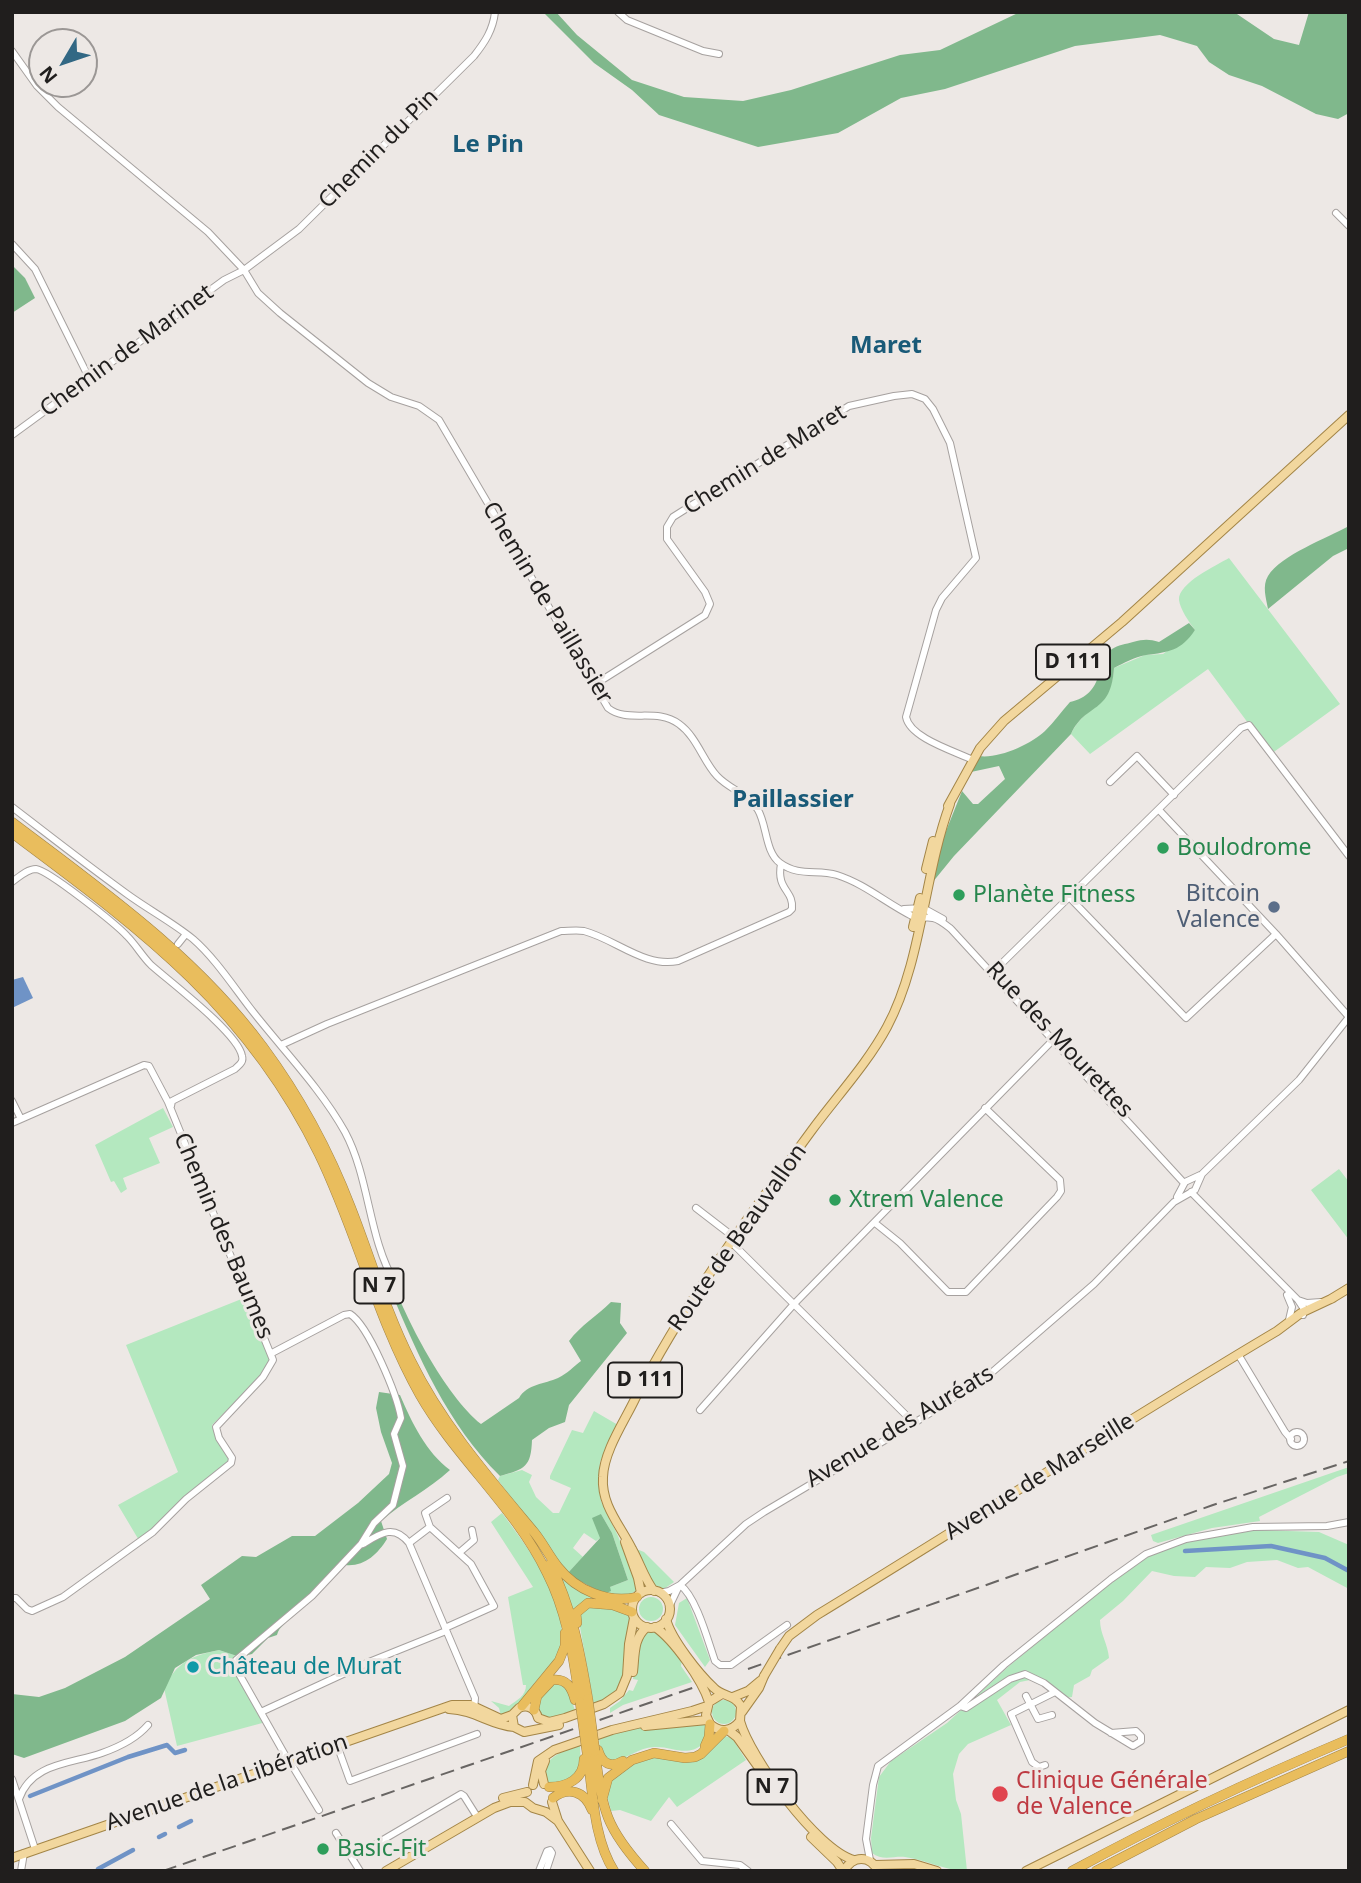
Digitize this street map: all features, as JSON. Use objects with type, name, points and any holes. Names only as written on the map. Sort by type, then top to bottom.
[{"type":"highway","name":"N 7","points":[[12,822],[114,899],[184,958],[228,1003],[263,1046],[300,1102],[330,1157],[390,1315],[427,1391],[464,1446],[537,1536],[556,1565],[572,1581],[610,1599],[625,1600],[639,1595]]},
{"type":"highway","name":"N 7","points":[[12,833],[168,954],[221,1008],[263,1060],[293,1105],[338,1196],[383,1319],[411,1378],[440,1426],[530,1542],[554,1587],[570,1635],[586,1721],[584,1733],[591,1752]]},
{"type":"highway","name":"N 7","points":[[517,1512],[558,1580],[574,1627],[583,1670],[581,1701]]},
{"type":"highway","name":"N 7","points":[[522,1706],[555,1667],[564,1651],[565,1636],[554,1587]]},
{"type":"highway","points":[[583,1670],[575,1616],[579,1608],[584,1604],[596,1603],[620,1607],[633,1615]]},
{"type":"highway","points":[[536,1714],[537,1696],[548,1682],[554,1679],[568,1684],[581,1701]]},
{"type":"highway","points":[[586,1721],[599,1828]]},
{"type":"highway","points":[[591,1752],[612,1765],[650,1750],[691,1754],[708,1742],[709,1722]]},
{"type":"highway","points":[[602,1800],[608,1778],[632,1760],[654,1754],[685,1758],[695,1756],[701,1754],[726,1730]]},
{"type":"highway","points":[[1072,1871],[1150,1829],[1244,1784],[1349,1740]]},
{"type":"highway","points":[[1096,1871],[1196,1819],[1349,1751]]},
{"type":"highway","points":[[547,1786],[575,1780],[591,1752]]},
{"type":"highway","points":[[591,1752],[612,1829],[645,1871]]},
{"type":"highway","points":[[552,1800],[564,1791],[579,1793],[590,1804],[614,1871]]},
{"type":"main road","name":"Route de Beauvallon","points":[[620,1530],[604,1493],[603,1472],[608,1457],[664,1346],[733,1240],[874,1048],[889,1023],[899,998],[941,830],[950,804],[979,748],[1004,721],[1122,622],[1349,415]]},
{"type":"main road","points":[[1277,1331],[1349,1288]]},
{"type":"main road","name":"Avenue de Marseille","points":[[741,1717],[779,1649],[794,1632],[817,1615],[1067,1458],[1277,1331],[1289,1320],[1304,1314],[1322,1301],[1333,1298]]},
{"type":"main road","name":"D 111","points":[[620,1530],[645,1578],[657,1592]]},
{"type":"main road","name":"D 111","points":[[620,1530],[638,1578],[639,1595]]},
{"type":"main road","points":[[590,1871],[558,1821],[541,1776],[543,1764],[563,1749],[624,1729],[709,1722],[726,1730],[741,1717],[738,1701],[722,1694],[707,1681],[674,1635],[666,1619],[669,1607],[666,1599],[657,1592],[639,1595],[633,1615],[627,1676],[620,1693],[604,1704],[549,1722],[522,1706],[512,1715],[514,1727],[524,1732],[534,1728],[554,1727],[607,1708],[626,1691],[631,1679],[636,1641],[642,1632],[666,1619]]},
{"type":"main road","points":[[633,1615],[663,1634],[692,1671],[703,1687],[709,1722]]},
{"type":"main road","name":"Avenue de Marseille","points":[[733,1697],[748,1691],[764,1676]]},
{"type":"main road","points":[[528,1803],[538,1761],[554,1750],[612,1730],[692,1712],[722,1694]]},
{"type":"main road","name":"Avenue de la Libération","points":[[12,1858],[443,1709],[475,1710],[499,1719],[512,1715]]},
{"type":"main road","name":"Avenue de la Libération","points":[[475,1710],[498,1725],[514,1727]]},
{"type":"main road","points":[[1026,1871],[1349,1710]]},
{"type":"main road","points":[[534,1728],[536,1714]]},
{"type":"main road","name":"N 7","points":[[741,1717],[748,1742],[801,1819],[840,1854],[856,1859]]},
{"type":"main road","name":"N 7","points":[[726,1730],[740,1741],[793,1817],[843,1871]]},
{"type":"main road","points":[[457,1829],[503,1799],[530,1788],[547,1786]]},
{"type":"main road","points":[[542,1810],[552,1800]]},
{"type":"main road","points":[[386,1871],[507,1803],[528,1803],[558,1821]]},
{"type":"main road","points":[[843,1871],[856,1859],[874,1865],[914,1864],[937,1871]]},
{"type":"street","name":"Chemin du Pin","points":[[244,270],[299,229],[474,56],[487,39],[494,24],[495,12]]},
{"type":"street","points":[[618,12],[627,20],[703,51],[719,54]]},
{"type":"street","name":"Chemin de Paillassier","points":[[12,51],[37,86],[58,107],[208,232],[244,270],[251,284],[266,301],[368,383],[391,397],[426,409],[439,420],[608,708],[620,715],[651,715],[679,724],[720,779],[754,803],[763,818],[772,852],[782,864]]},
{"type":"street","points":[[1336,213],[1349,226]]},
{"type":"street","points":[[12,244],[35,269],[90,380]]},
{"type":"street","name":"Chemin de Marinet","points":[[12,435],[224,280],[244,270]]},
{"type":"street","name":"Chemin de Maret","points":[[594,685],[705,615],[710,604],[705,592],[667,539],[667,527],[673,517],[849,406],[912,394],[925,398],[950,443],[976,558],[942,598],[936,610],[906,717],[907,724],[918,734],[973,760]]},
{"type":"street","points":[[994,972],[1241,728],[1249,725],[1349,856]]},
{"type":"street","points":[[1111,782],[1137,756],[1174,794]]},
{"type":"street","points":[[12,807],[128,895],[186,934],[204,950],[281,1045],[345,1132],[356,1156],[379,1243],[395,1283]]},
{"type":"street","points":[[1159,810],[1276,934],[1349,1017]]},
{"type":"street","points":[[281,1045],[327,1024],[561,931],[583,931],[666,964],[678,961],[789,912],[792,909],[792,901],[779,878],[782,864],[799,872],[835,874],[901,909],[919,913]]},
{"type":"street","points":[[12,882],[33,869],[44,872],[111,921],[128,936],[156,969],[164,959]]},
{"type":"street","points":[[1070,898],[1186,1018],[1276,934]]},
{"type":"street","name":"Rue des Mourettes","points":[[919,913],[930,910],[959,931],[1304,1314]]},
{"type":"street","points":[[178,944],[186,934]]},
{"type":"street","name":"Chemin des Baumes","points":[[12,1598],[16,1598],[32,1611],[63,1597],[153,1532],[186,1499],[227,1467],[232,1458],[219,1438],[216,1427],[271,1366],[272,1353],[246,1297],[170,1110],[172,1101],[177,1097],[235,1069],[242,1062],[243,1056],[207,1013],[156,969]]},
{"type":"street","name":"Avenue des Auréats","points":[[657,1592],[669,1591],[680,1585],[746,1524],[764,1511],[971,1388],[1026,1346],[1094,1284],[1299,1080],[1349,1017]]},
{"type":"street","points":[[700,1410],[794,1304],[1055,1037]]},
{"type":"street","points":[[12,1124],[144,1065],[150,1068],[170,1110]]},
{"type":"street","points":[[12,1101],[21,1119]]},
{"type":"street","points":[[875,1223],[900,1243],[947,1292],[966,1292],[1057,1198],[1062,1187],[1060,1180],[985,1108]]},
{"type":"street","points":[[696,1208],[733,1240],[914,1423]]},
{"type":"street","points":[[1289,1320],[1295,1301],[1322,1301]]},
{"type":"street","points":[[272,1353],[344,1315],[351,1314],[361,1322],[378,1354],[400,1409],[401,1418],[394,1434],[403,1466],[394,1505],[374,1523],[361,1545],[312,1596],[236,1660],[234,1665],[319,1810]]},
{"type":"street","points":[[1238,1354],[1284,1432],[1291,1438]]},
{"type":"street","points":[[261,1712],[494,1606],[478,1575],[460,1552],[430,1527],[425,1513],[447,1498]]},
{"type":"street","points":[[856,1859],[866,1839],[878,1766],[960,1706],[1004,1665],[1087,1597],[1146,1554],[1186,1539],[1232,1530],[1346,1523]]},
{"type":"street","points":[[409,1543],[430,1527]]},
{"type":"street","points":[[460,1552],[474,1541],[472,1530]]},
{"type":"street","points":[[361,1545],[390,1531],[402,1534],[409,1543],[475,1698],[475,1710]]},
{"type":"street","points":[[680,1585],[684,1587],[692,1602],[715,1661],[720,1665],[731,1665],[788,1625]]},
{"type":"street","name":"Avenue des Auréats","points":[[669,1607],[680,1585]]},
{"type":"street","points":[[960,1706],[966,1709],[997,1686],[1020,1675],[1030,1675],[1111,1734]]},
{"type":"street","points":[[1045,1765],[1039,1767],[1032,1762],[1011,1717],[1012,1713],[1055,1692]]},
{"type":"street","points":[[1026,1696],[1038,1719],[1052,1715]]},
{"type":"street","points":[[19,1799],[27,1782],[44,1771],[57,1764],[101,1754],[139,1736],[148,1725]]},
{"type":"street","points":[[337,1745],[350,1781],[477,1734]]},
{"type":"street","points":[[12,1779],[35,1849]]},
{"type":"street","points":[[352,1858],[461,1794],[476,1815]]},
{"type":"street","points":[[671,1824],[702,1861],[740,1865],[748,1871]]},
{"type":"street","points":[[336,1833],[360,1871]]},
{"type":"street","points":[[866,1839],[874,1865]]},
{"type":"street","points":[[540,1871],[547,1851],[550,1850],[552,1853],[546,1871]]},
{"type":"street","points":[[21,1871],[24,1853]]},
{"type":"green space","points":[[543,12],[556,12],[577,35],[632,80],[684,97],[743,101],[791,90],[900,55],[940,50],[1020,12],[1234,12],[1274,39],[1299,45],[1309,12],[1349,12],[1349,113],[1338,119],[1316,114],[1262,86],[1229,75],[1209,62],[1197,46],[1160,35],[1075,46],[945,89],[901,98],[838,133],[758,147],[659,115],[632,90],[594,63]]},
{"type":"green space","points":[[12,265],[25,278],[35,298],[12,313]]},
{"type":"green space","points":[[1349,526],[1349,548],[1333,556],[1268,609],[1265,584],[1274,568],[1294,554]]},
{"type":"green space","points":[[1229,558],[1340,704],[1271,754],[1208,669],[1090,754],[1071,734],[1082,718],[1103,699],[1112,681],[1114,668],[1145,655],[1163,654],[1195,630],[1181,607],[1180,594],[1199,575]]},
{"type":"green space","points":[[1189,623],[1195,630],[1179,646],[1137,657],[1114,668],[1112,683],[1103,701],[1077,724],[1071,734],[954,856],[932,883],[940,846],[962,791],[973,804],[978,804],[1005,779],[999,766],[971,772],[979,756],[1005,753],[1039,736],[1070,702],[1081,698],[1095,685],[1103,662],[1112,649],[1140,640],[1159,642]]},
{"type":"green space","points":[[163,1108],[173,1127],[149,1138],[160,1163],[123,1178],[127,1189],[121,1193],[114,1181],[111,1182],[95,1145]]},
{"type":"green space","points":[[1339,1169],[1349,1182],[1349,1240],[1311,1190]]},
{"type":"green space","points":[[390,1275],[405,1312],[440,1375],[467,1411],[481,1424],[519,1398],[522,1393],[561,1376],[581,1361],[569,1341],[611,1302],[621,1303],[620,1323],[627,1333],[569,1405],[565,1422],[549,1428],[532,1440],[530,1456],[525,1466],[500,1476],[465,1435],[436,1388],[390,1289]]},
{"type":"green space","points":[[244,1298],[265,1343],[270,1362],[263,1374],[212,1425],[231,1463],[140,1542],[118,1505],[178,1472],[126,1345]]},
{"type":"green space","points":[[379,1392],[400,1395],[427,1446],[450,1470],[381,1521],[387,1539],[374,1555],[364,1562],[345,1565],[290,1616],[277,1635],[268,1638],[252,1654],[240,1657],[219,1650],[196,1655],[175,1668],[161,1698],[125,1721],[24,1758],[12,1754],[12,1694],[39,1697],[65,1688],[125,1657],[210,1599],[201,1585],[242,1556],[256,1557],[292,1536],[315,1536],[358,1503],[389,1474],[392,1463],[376,1408]]},
{"type":"green space","points":[[594,1411],[618,1425],[600,1462],[599,1490],[601,1501],[637,1583],[636,1591],[626,1596],[604,1594],[610,1587],[628,1580],[612,1533],[601,1514],[600,1538],[596,1541],[584,1533],[573,1548],[583,1557],[567,1574],[498,1480],[500,1476],[522,1470],[532,1475],[529,1482],[536,1497],[553,1513],[559,1513],[571,1488],[550,1479],[550,1476],[572,1430],[583,1433]]},
{"type":"green space","points":[[1349,1467],[1349,1473],[1259,1517],[1260,1521],[1212,1528],[1158,1543],[1153,1541],[1151,1535]]},
{"type":"green space","points":[[502,1513],[544,1576],[559,1613],[562,1631],[560,1648],[553,1661],[517,1705],[501,1716],[499,1708],[491,1701],[509,1706],[523,1695],[526,1689],[526,1685],[523,1685],[508,1597],[533,1587],[491,1522]]},
{"type":"green space","points":[[601,1514],[612,1533],[628,1580],[610,1587],[611,1591],[604,1594],[567,1574],[600,1538],[592,1518]]},
{"type":"green space","points":[[1258,1530],[1319,1532],[1349,1545],[1349,1589],[1308,1567],[1298,1568],[1277,1560],[1247,1562],[1230,1568],[1206,1567],[1195,1577],[1152,1571],[1100,1620],[1109,1658],[1092,1670],[1090,1676],[1074,1685],[1072,1697],[1065,1698],[1048,1685],[1040,1685],[1030,1680],[1020,1682],[997,1700],[1011,1725],[968,1744],[959,1754],[953,1774],[956,1800],[961,1814],[967,1871],[905,1857],[880,1857],[872,1853],[871,1838],[879,1777],[891,1761],[947,1723],[1009,1666],[1099,1592],[1149,1556],[1201,1538]]},
{"type":"green space","points":[[639,1550],[674,1582],[664,1589],[652,1584],[635,1551]]},
{"type":"green space","points":[[558,1574],[597,1596],[596,1600],[573,1610]]},
{"type":"green space","points":[[651,1597],[660,1600],[663,1609],[660,1618],[651,1621],[642,1618],[639,1609],[642,1600]]},
{"type":"green space","points":[[687,1598],[710,1660],[705,1667],[675,1625],[679,1603]]},
{"type":"green space","points":[[584,1607],[617,1609],[628,1613],[631,1620],[627,1670],[621,1688],[594,1706],[578,1616]]},
{"type":"green space","points":[[649,1631],[660,1634],[682,1660],[681,1666],[692,1682],[623,1705],[610,1713],[610,1708],[629,1690],[633,1691],[638,1680],[633,1679],[639,1642]]},
{"type":"green space","points":[[219,1650],[240,1657],[234,1665],[266,1722],[177,1746],[164,1688],[180,1666],[200,1655]]},
{"type":"green space","points":[[554,1682],[566,1685],[576,1713],[550,1720],[543,1717],[538,1708],[538,1700]]},
{"type":"green space","points":[[724,1700],[733,1703],[736,1712],[733,1721],[724,1724],[715,1721],[712,1712],[715,1703]]},
{"type":"green space","points":[[705,1724],[707,1727],[703,1744],[691,1750],[648,1748],[611,1763],[600,1750],[599,1738],[637,1728]]},
{"type":"green space","points":[[725,1736],[732,1738],[746,1760],[677,1807],[669,1797],[651,1821],[620,1810],[611,1811],[607,1795],[609,1783],[635,1763],[642,1759],[659,1757],[683,1760]]},
{"type":"green space","points":[[580,1745],[581,1767],[571,1780],[550,1784],[546,1782],[544,1768],[551,1759]]},
{"type":"water","points":[[23,977],[33,998],[12,1008],[12,980]]},
{"type":"waterway","points":[[1185,1551],[1271,1546],[1325,1558],[1349,1571]]},
{"type":"waterway","points":[[30,1796],[128,1757],[167,1745],[175,1753],[185,1750]]},
{"type":"waterway","points":[[179,1827],[191,1821]]},
{"type":"waterway","points":[[159,1837],[165,1834]]},
{"type":"waterway","points":[[98,1869],[133,1850]]},
{"type":"railway","points":[[748,1669],[1213,1505],[1349,1461]]},
{"type":"railway","points":[[163,1871],[695,1687]]},
{"type":"place","name":"Boulodrome","points":[[1163,848]]},
{"type":"place","name":"Planète Fitness","points":[[959,895]]},
{"type":"place","name":"Bitcoin Valence","points":[[1274,907]]},
{"type":"place","name":"Xtrem Valence","points":[[835,1200]]},
{"type":"place","name":"Château de Murat","points":[[193,1667]]},
{"type":"place","name":"Clinique Générale de Valence","points":[[1000,1794]]},
{"type":"place","name":"Basic-Fit","points":[[323,1849]]},
{"type":"district","name":"Le Pin","points":[[488,145]]},
{"type":"district","name":"Maret","points":[[886,346]]},
{"type":"district","name":"Paillassier","points":[[793,800]]}]
